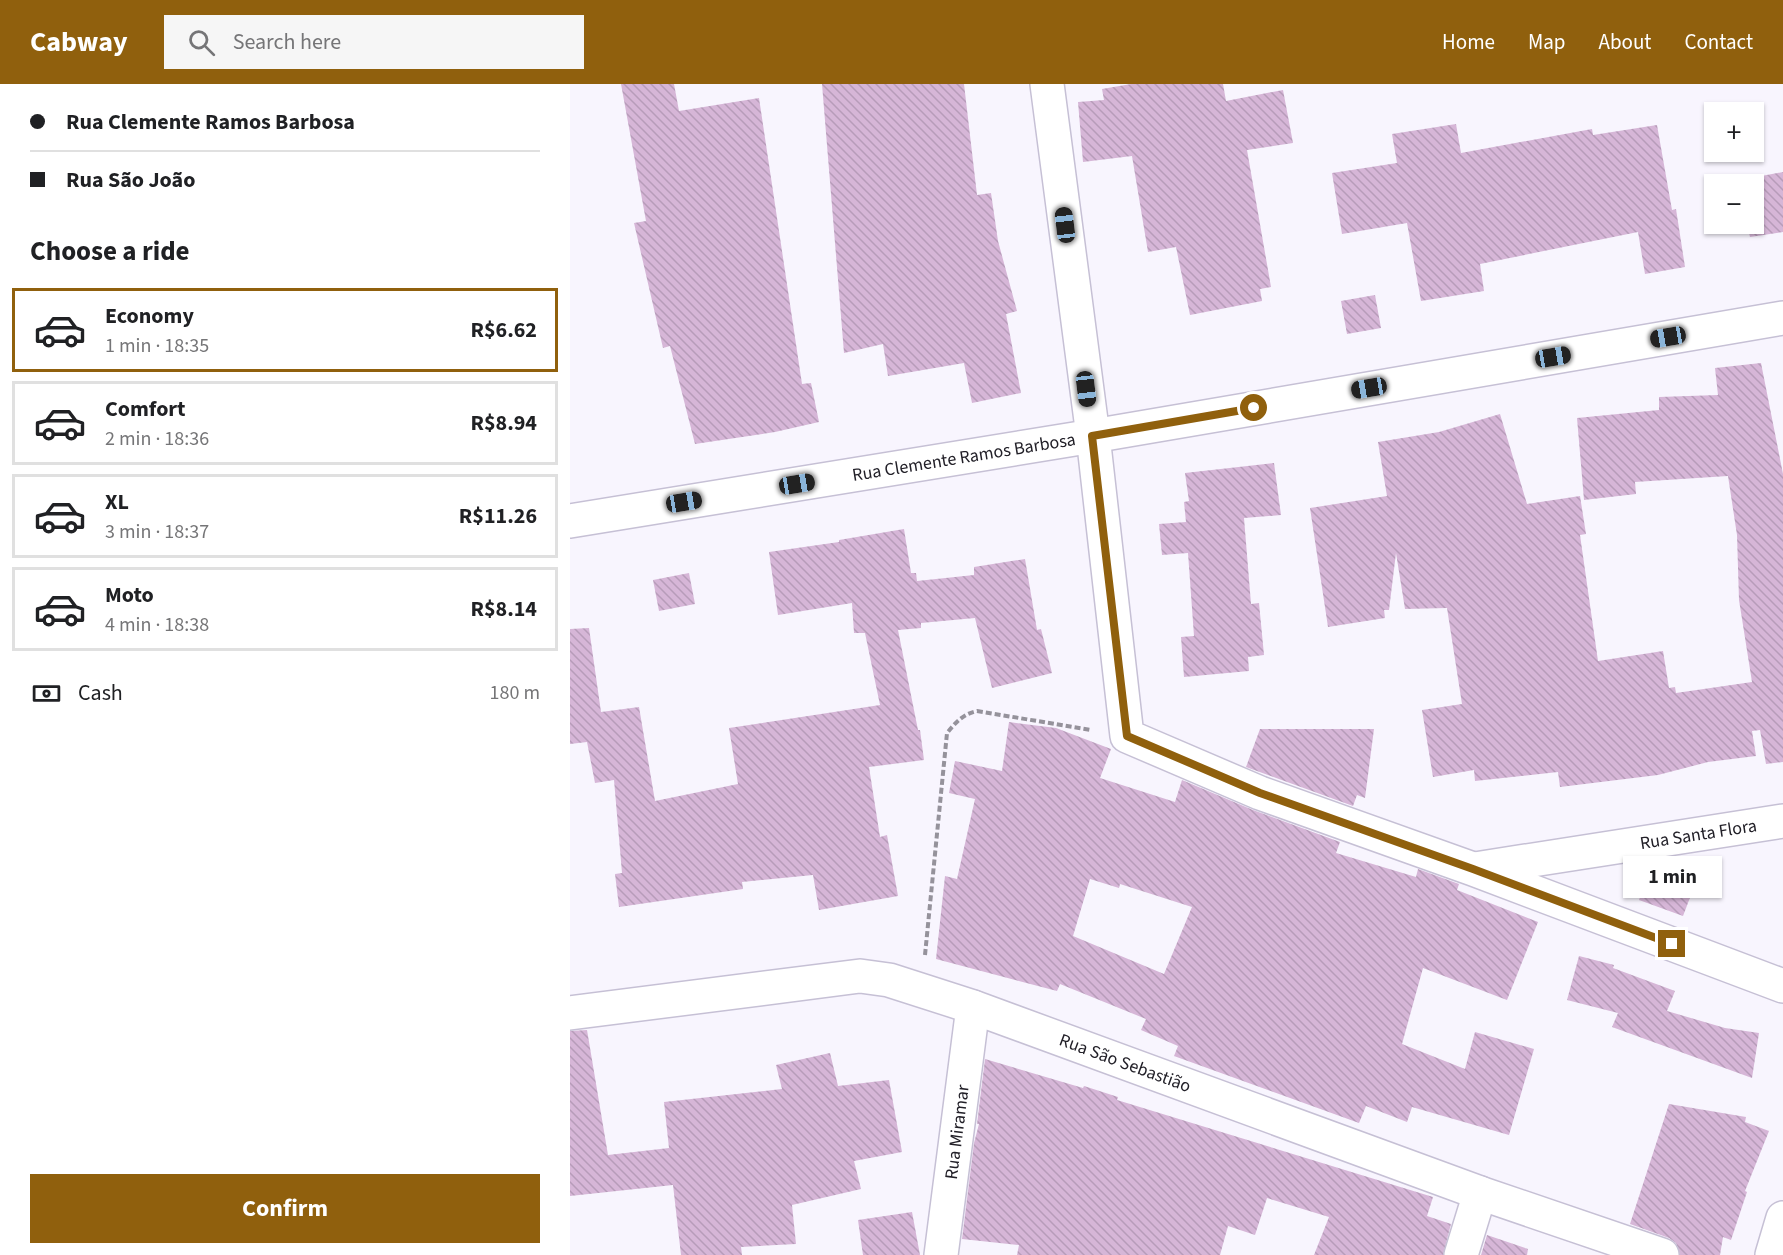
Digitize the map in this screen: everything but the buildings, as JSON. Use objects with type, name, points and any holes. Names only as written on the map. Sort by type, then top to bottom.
[{"type":"street","points":[[1047,84],[1127,736],[1260,793],[1473,869],[1783,986]]},
{"type":"street","name":"Rua Clemente Ramos Barbosa","points":[[570,520],[1092,436],[1783,318]]},
{"type":"street","name":"Rua Santa Flora","points":[[1473,869],[1783,821]]},
{"type":"street","name":"Rua São Sebastião","points":[[570,1012],[860,976],[889,980],[973,1007],[1480,1193],[1662,1255]]},
{"type":"street","name":"Rua Miramar","points":[[941,1255],[973,1007]]},
{"type":"street","points":[[1461,1255],[1480,1193]]},
{"type":"street","points":[[1772,1255],[1783,1218]]},
{"type":"path","points":[[921,991],[947,733],[968,713],[977,711],[1127,736]]},
{"type":"route","points":[[1254,408],[1092,436],[1127,736],[1260,793],[1473,869],[1672,944]]}]
